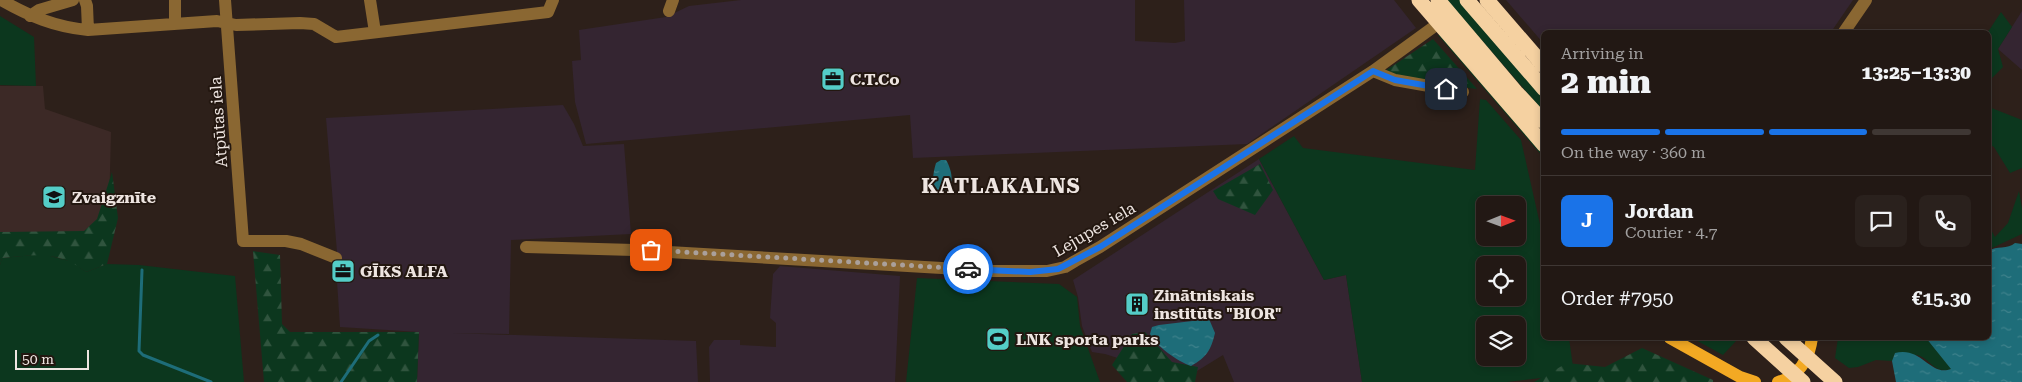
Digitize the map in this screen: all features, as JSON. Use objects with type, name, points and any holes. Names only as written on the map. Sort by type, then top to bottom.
[{"type":"highway","points":[[1420,0],[1541,142]]},
{"type":"highway","points":[[1438,0],[1541,119]]},
{"type":"highway","points":[[1467,0],[1541,86]]},
{"type":"highway","points":[[1487,0],[1541,63]]},
{"type":"highway","points":[[1756,340],[1803,382]]},
{"type":"highway","points":[[1788,340],[1835,382]]},
{"type":"main road","points":[[1674,340],[1740,377],[1755,382]]},
{"type":"main road","points":[[1778,382],[1794,375],[1801,368],[1809,355],[1812,340]]},
{"type":"street","points":[[1,0],[15,4],[30,16],[55,25],[88,30],[227,22],[236,25],[300,23],[314,24],[336,37],[548,12],[552,0]]},
{"type":"street","points":[[30,16],[39,10],[73,0]]},
{"type":"street","points":[[85,0],[88,30]]},
{"type":"street","points":[[175,0],[176,24]]},
{"type":"street","name":"Atpūtas iela","points":[[225,0],[244,241],[286,241],[301,244],[336,258]]},
{"type":"street","points":[[370,0],[375,32]]},
{"type":"street","points":[[1845,30],[1866,0]]},
{"type":"street","name":"Lejupes iela","points":[[526,247],[634,250],[993,271],[1030,272],[1058,269],[1100,247],[1373,71],[1439,23]]},
{"type":"street","points":[[1373,71],[1395,80],[1463,92]]},
{"type":"shaded area","points":[[741,0],[1135,0],[1135,41],[1175,43],[1185,41],[1184,0],[1394,0],[1416,28],[1247,144],[913,158],[910,115],[586,144],[575,102],[572,61],[581,60],[579,30],[666,17],[689,6]]},
{"type":"shaded area","points":[[1506,0],[1853,0],[1832,30],[1541,30],[1541,41]]},
{"type":"shaded area","points":[[2022,11],[2022,70],[1998,49]]},
{"type":"shaded area","name":"Zvaigznīte","points":[[0,86],[43,86],[45,109],[111,132],[108,249],[0,242]]},
{"type":"shaded area","points":[[563,105],[574,124],[583,146],[624,144],[631,234],[511,240],[509,334],[451,333],[696,341],[698,382],[417,382],[419,332],[340,327],[336,266],[337,252],[326,118]]},
{"type":"shaded area","points":[[1259,159],[1324,280],[1346,275],[1362,382],[1234,382],[1223,355],[1184,379],[1105,354],[1092,352],[1082,326],[1078,297],[1073,280]]},
{"type":"shaded area","points":[[780,266],[900,276],[895,382],[710,382],[709,347],[714,340],[740,340],[740,345],[776,347],[776,323],[770,318],[773,274]]},
{"type":"green space","points":[[1447,0],[1460,0],[1541,94],[1541,109]]},
{"type":"green space","points":[[2001,12],[2012,27],[1998,49],[2003,67],[1991,79],[1991,30],[1989,30]]},
{"type":"green space","points":[[0,16],[34,37],[36,86],[0,85]]},
{"type":"green space","points":[[1438,35],[1441,35],[1539,149],[1541,155]]},
{"type":"green space","points":[[1433,39],[1477,89],[1397,78],[1385,71]]},
{"type":"green space","points":[[1480,99],[1486,100],[1521,140],[1541,229],[1541,340],[1569,340],[1574,374],[1507,382],[1362,382],[1346,275],[1324,280],[1259,159],[1294,136],[1303,148],[1475,170]]},
{"type":"green space","points":[[1991,108],[2022,120],[2022,168],[2010,173],[1991,145]]},
{"type":"green space","points":[[1260,164],[1273,190],[1255,215],[1218,199],[1213,191]]},
{"type":"green space","points":[[112,172],[118,218],[107,264],[86,272],[66,260],[36,255],[2,258],[0,265],[0,232],[84,231],[97,219]]},
{"type":"green space","points":[[2019,191],[2022,208],[2022,234],[1991,247],[1991,230],[1995,237],[2008,223]]},
{"type":"green space","points":[[253,251],[280,255],[282,324],[290,332],[419,332],[417,382],[264,382]]},
{"type":"green space","points":[[43,254],[73,262],[86,272],[107,264],[139,265],[235,276],[244,382],[0,382],[0,265],[2,258]]},
{"type":"green space","name":"LNK sporta parks","points":[[917,278],[1059,284],[1077,297],[1080,326],[1100,382],[906,382]]},
{"type":"green space","points":[[1145,332],[1172,362],[1198,367],[1195,382],[1127,382],[1112,365],[1132,334]]},
{"type":"green space","points":[[1696,340],[1735,340],[1723,355]]},
{"type":"green space","points":[[1838,340],[1928,340],[1952,369],[1941,370],[1924,358],[1911,354],[1895,353],[1892,361],[1876,360],[1858,367],[1849,368],[1835,358]]},
{"type":"green space","points":[[1642,348],[1713,380],[1713,382],[1534,382],[1567,363],[1605,367]]},
{"type":"water","points":[[946,160],[951,173],[952,182],[946,194],[935,191],[933,184],[936,163]]},
{"type":"water","points":[[2015,243],[2022,244],[2022,382],[1896,382],[1892,361],[1895,353],[1904,352],[1912,354],[1937,369],[1944,370],[1951,369],[1928,340],[1991,340],[1991,250]]},
{"type":"water","points":[[1209,319],[1215,333],[1212,344],[1208,353],[1191,366],[1168,353],[1157,344],[1150,334],[1152,327],[1159,325]]},
{"type":"waterway","points":[[142,270],[139,351],[143,355],[211,382]]},
{"type":"waterway","points":[[341,382],[369,341],[378,335]]},
{"type":"way so far","points":[[651,250],[968,269]]},
{"type":"place","name":"C.T.Co","points":[[833,79]]},
{"type":"place","name":"Zvaigznīte","points":[[54,197]]},
{"type":"place","name":"GĪKS ALFA","points":[[343,271]]},
{"type":"place","name":"Zinātniskais institūts \"BIOR\"","points":[[1137,304]]},
{"type":"place","name":"LNK sporta parks","points":[[998,339]]},
{"type":"district","name":"KATLAKALNS","points":[[1001,186]]},
{"type":"route","points":[[968,269],[1030,272],[1065,267],[1100,247],[1373,71],[1395,80],[1446,89]]}]
